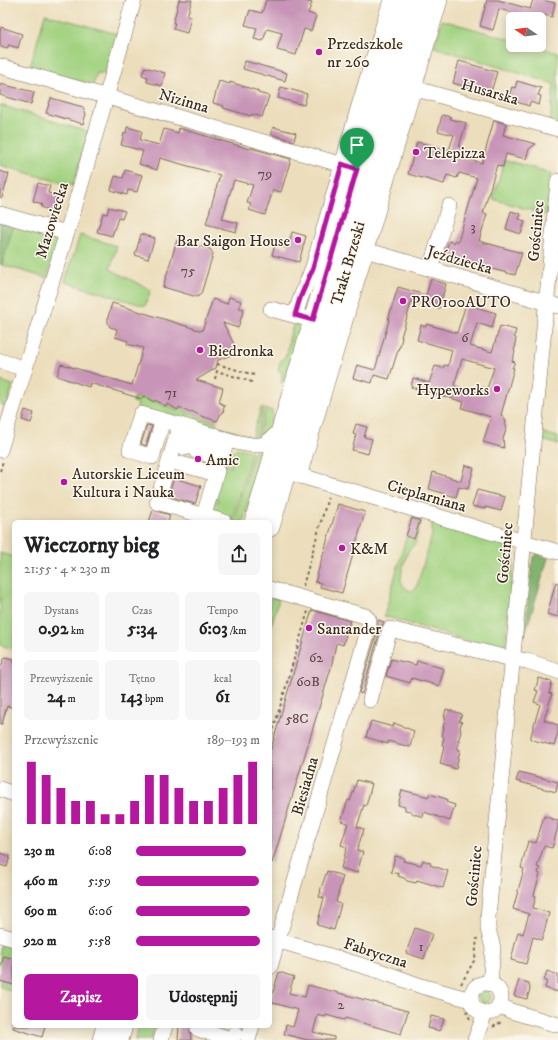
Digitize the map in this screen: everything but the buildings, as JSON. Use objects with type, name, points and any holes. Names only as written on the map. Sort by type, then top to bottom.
[{"type":"main road","name":"Trakt Brzeski","points":[[255,520],[280,430],[304,318],[345,240],[350,167],[407,0]]},
{"type":"main road","name":"Trakt Brzeski","points":[[272,522],[292,474],[345,240],[425,0]]},
{"type":"main road","points":[[102,1040],[105,1028]]},
{"type":"main road","points":[[119,1040],[122,1028]]},
{"type":"street","name":"Mazowiecka","points":[[0,450],[67,233],[134,0]]},
{"type":"street","points":[[350,167],[391,0]]},
{"type":"street","points":[[345,240],[413,88],[440,0]]},
{"type":"street","name":"Nizinna","points":[[0,66],[350,167]]},
{"type":"street","name":"Husarska","points":[[413,88],[558,129]]},
{"type":"street","name":"Gościniec","points":[[486,984],[493,948],[488,929],[523,542],[552,304],[558,181]]},
{"type":"street","points":[[430,269],[449,206]]},
{"type":"street","points":[[0,214],[67,233]]},
{"type":"street","name":"Jeździecka","points":[[345,240],[430,269],[552,304]]},
{"type":"street","points":[[271,309],[304,318]]},
{"type":"street","points":[[0,361],[25,368]]},
{"type":"street","points":[[163,420],[202,432],[260,445],[268,441],[280,430]]},
{"type":"street","points":[[202,432],[195,461],[204,515]]},
{"type":"street","points":[[202,432],[195,461],[158,502],[218,520]]},
{"type":"street","points":[[195,461],[202,432]]},
{"type":"street","name":"Cieplarniana","points":[[292,474],[558,552]]},
{"type":"street","name":"Biesiadna","points":[[272,589],[365,616],[369,620],[369,627],[274,939],[272,953]]},
{"type":"street","points":[[370,700],[390,629],[512,659],[527,661],[558,671]]},
{"type":"street","points":[[0,790],[12,793]]},
{"type":"street","points":[[0,935],[12,938]]},
{"type":"street","name":"Fabryczna","points":[[274,939],[380,971],[421,986],[471,1000]]},
{"type":"street","points":[[486,984],[494,986],[500,993],[500,1001],[496,1010],[485,1013],[477,1011],[471,1000],[473,990],[486,984]]},
{"type":"street","points":[[499,1005],[511,1011],[558,1025]]},
{"type":"street","points":[[475,1040],[485,1013]]},
{"type":"street","points":[[161,1040],[165,1028]]},
{"type":"street","points":[[198,1032],[232,1038],[249,1028]]},
{"type":"path","points":[[217,364],[254,375]]},
{"type":"path","points":[[215,379],[217,371],[252,382]]},
{"type":"green space","points":[[45,14],[117,34],[106,74],[97,73],[93,85],[30,67]]},
{"type":"green space","points":[[442,20],[506,38],[506,52],[546,52],[546,49],[558,53],[557,125],[550,124],[554,84],[434,47]]},
{"type":"green space","points":[[0,105],[89,132],[73,186],[0,165]]},
{"type":"green space","points":[[505,160],[551,173],[547,215],[493,199]]},
{"type":"green space","points":[[0,219],[14,223],[2,265],[0,264]]},
{"type":"green space","points":[[14,223],[60,236],[47,278],[2,265]]},
{"type":"green space","points":[[80,235],[117,246],[110,269],[151,290],[145,306],[65,282]]},
{"type":"green space","points":[[294,321],[301,322],[304,329],[291,357],[284,382],[281,383],[282,372],[278,370],[280,362],[287,354]]},
{"type":"green space","points":[[0,381],[13,385],[7,405],[0,405]]},
{"type":"green space","points":[[134,397],[142,399],[144,397],[154,403],[155,401],[166,407],[167,405],[178,411],[180,408],[190,414],[192,412],[202,418],[216,422],[216,426],[252,437],[261,408],[264,408],[255,441],[137,409],[138,404],[133,402]]},
{"type":"green space","points":[[266,409],[272,411],[273,416],[271,425],[267,432],[257,440]]},
{"type":"green space","points":[[544,433],[558,437],[558,445],[543,440]]},
{"type":"green space","points":[[238,448],[252,451],[231,520],[212,509],[213,501],[218,502],[218,499],[212,498],[222,464],[232,467],[232,464],[223,462],[229,453]]},
{"type":"green space","points":[[254,451],[260,452],[262,457],[244,520],[234,520]]},
{"type":"green space","points":[[412,517],[421,519],[415,544],[408,551],[402,570],[401,581],[404,587],[410,591],[416,589],[432,535],[432,522],[511,546],[514,551],[505,652],[384,616]]},
{"type":"green space","points":[[0,553],[12,556],[12,648],[0,645]]},
{"type":"green space","points":[[537,554],[548,558],[524,638],[533,557]]},
{"type":"green space","points":[[272,598],[279,599],[272,622]]},
{"type":"green space","points":[[2,942],[12,945],[12,990],[0,987],[0,948]]},
{"type":"green space","points":[[485,991],[489,993],[491,997],[489,1001],[485,1003],[481,1001],[479,997],[481,993]]},
{"type":"green space","points":[[138,1028],[154,1028],[151,1040],[135,1040]]},
{"type":"place","name":"Przedszkole nr 260","points":[[319,52]]},
{"type":"place","name":"Telepizza","points":[[416,152]]},
{"type":"place","name":"Bar Saigon House","points":[[298,240]]},
{"type":"place","name":"PRO100AUTO","points":[[403,301]]},
{"type":"place","name":"Biedronka","points":[[200,350]]},
{"type":"place","name":"Hypeworks","points":[[497,389]]},
{"type":"place","name":"Amic","points":[[198,459]]},
{"type":"place","name":"Autorskie Liceum Kultura i Nauka","points":[[64,482]]},
{"type":"place","name":"K&M","points":[[342,548]]},
{"type":"place","name":"Santander","points":[[309,628]]},
{"type":"route","points":[[342,164],[357,169],[313,320],[295,315],[300,298],[313,268],[342,164]]}]
